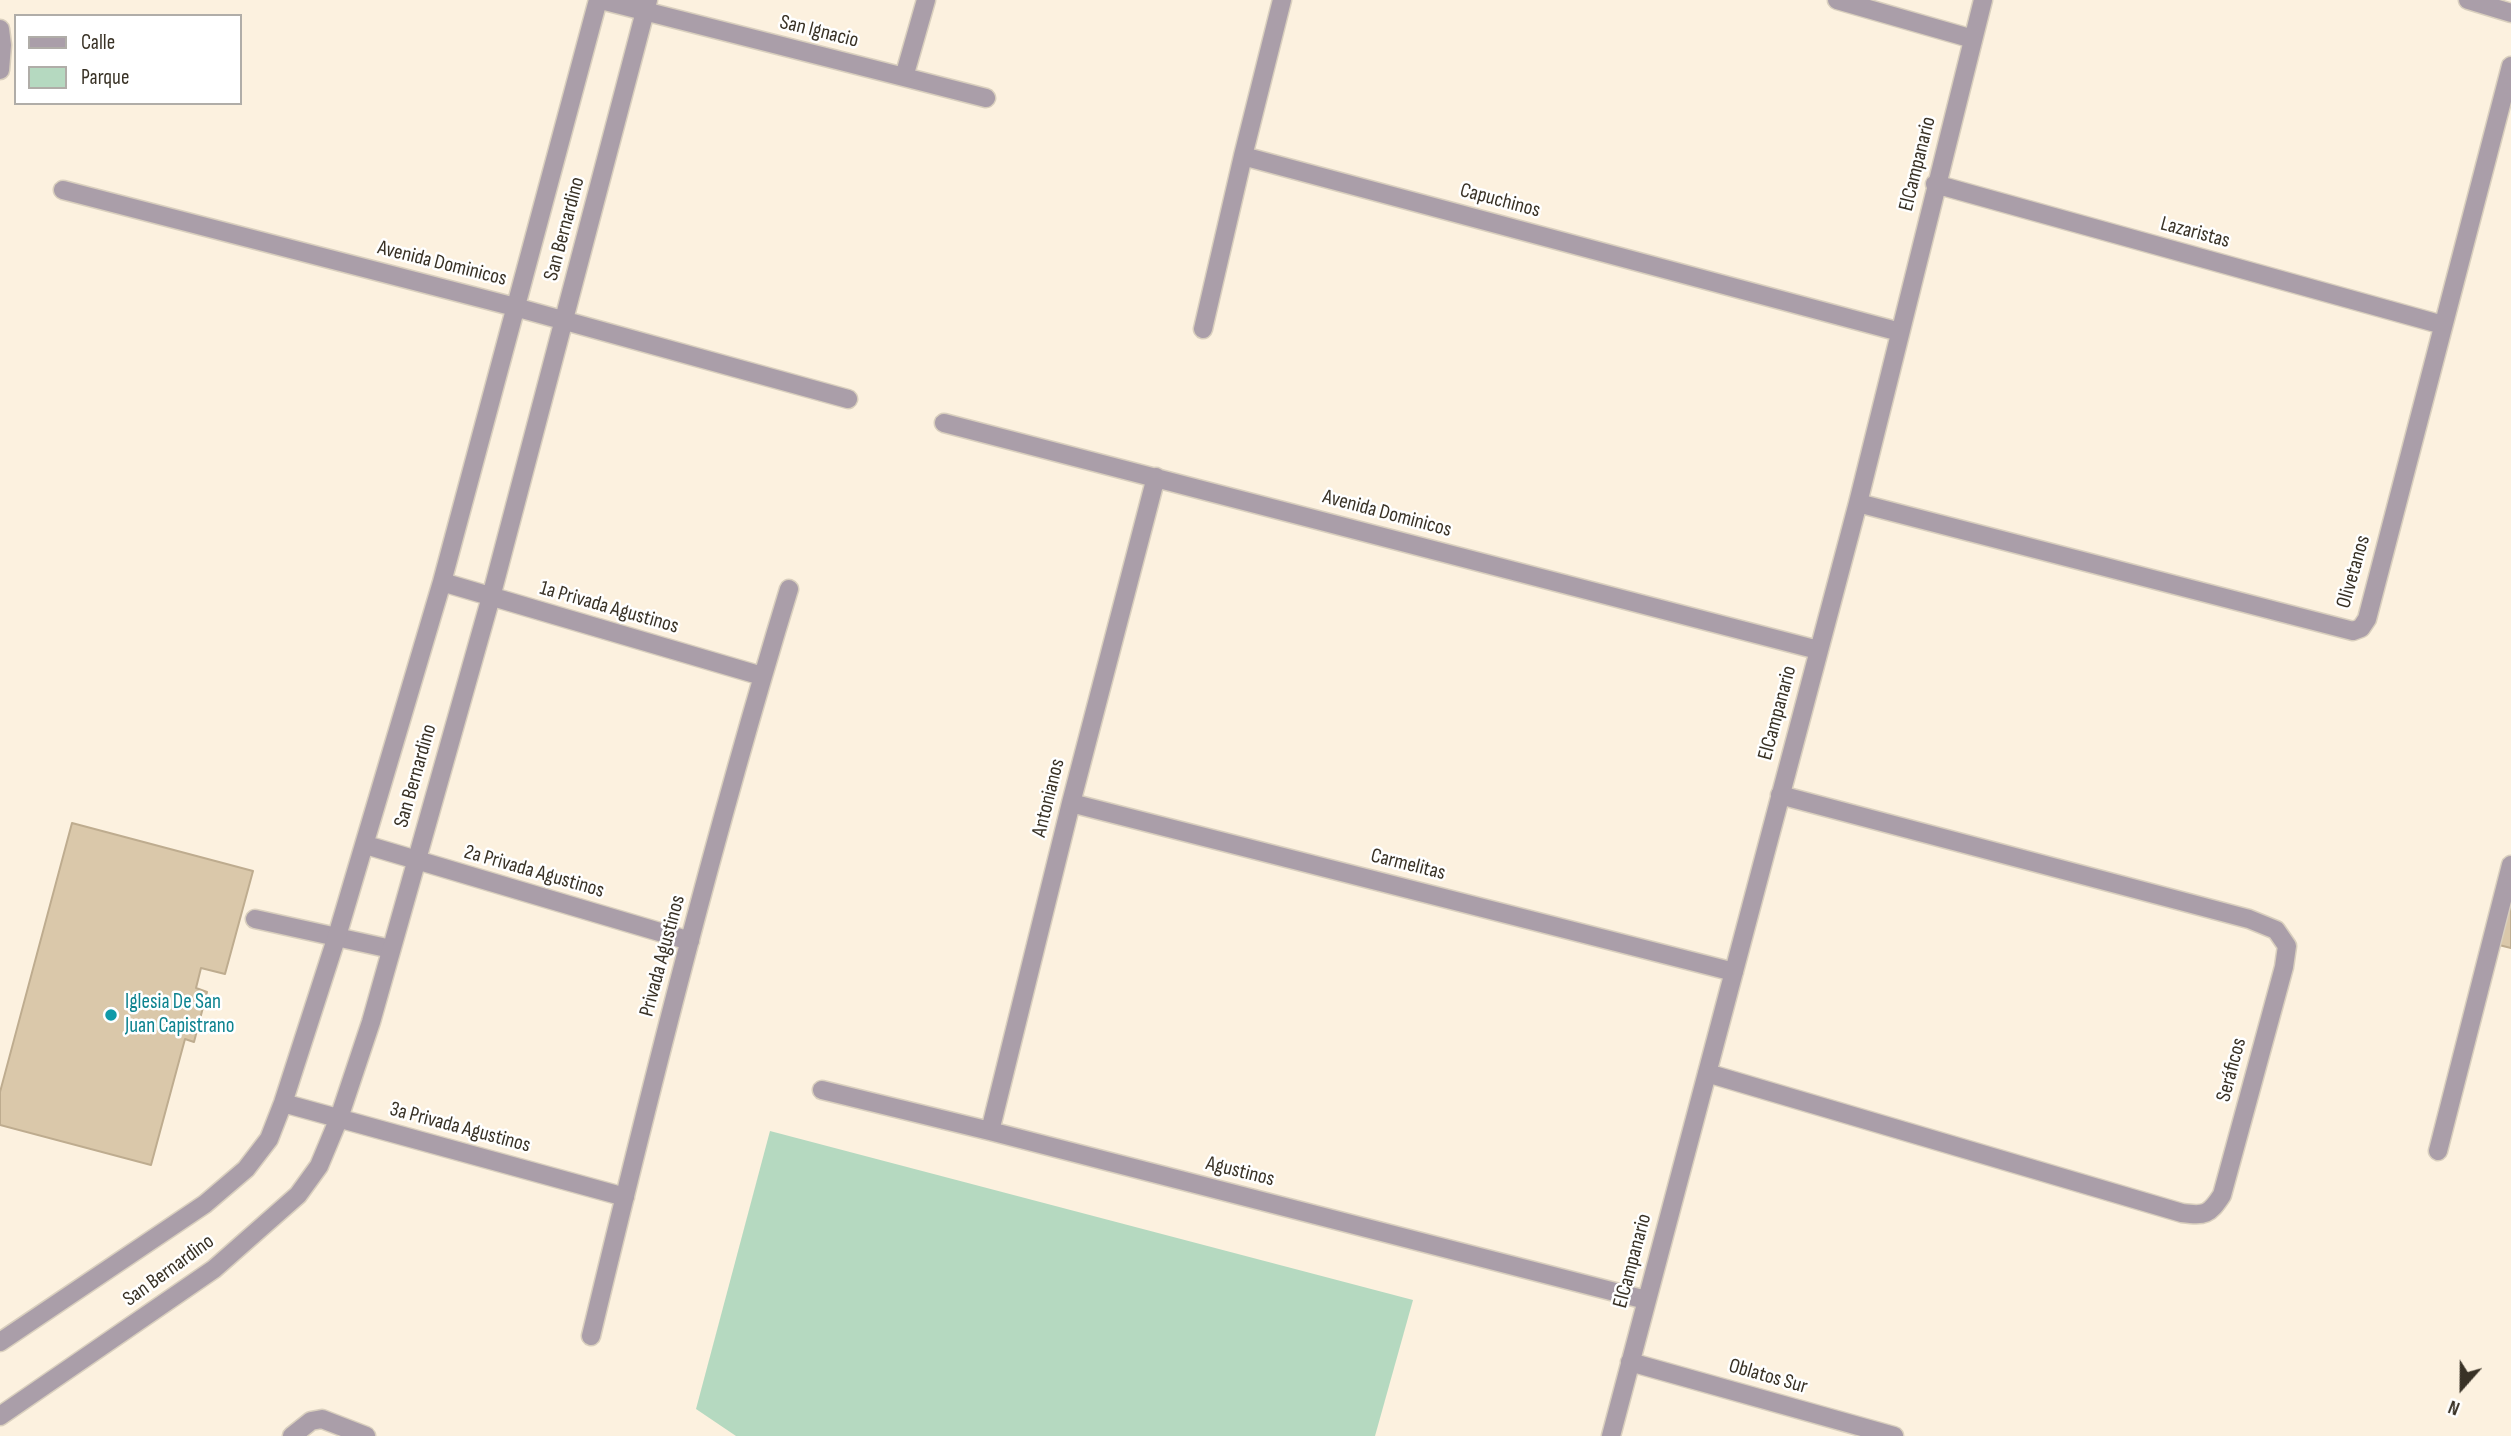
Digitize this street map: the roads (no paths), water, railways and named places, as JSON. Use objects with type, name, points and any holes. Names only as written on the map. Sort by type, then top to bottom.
[{"type":"street","name":"San Ignacio","points":[[600,0],[647,6],[986,98]]},
{"type":"street","name":"San Bernardino","points":[[0,1342],[205,1203],[246,1169],[269,1139],[366,845],[442,582],[600,0]]},
{"type":"street","points":[[904,77],[926,0]]},
{"type":"street","points":[[1203,329],[1282,0]]},
{"type":"street","points":[[1837,0],[1973,39]]},
{"type":"street","name":"ElCampanario","points":[[1611,1436],[1857,503],[1983,0]]},
{"type":"street","points":[[2468,0],[2511,13]]},
{"type":"street","name":"San Bernardino","points":[[0,1416],[214,1269],[266,1226],[298,1195],[319,1166],[339,1118],[371,1022],[491,597],[647,6]]},
{"type":"street","points":[[0,29],[0,70]]},
{"type":"street","name":"Olivetanos","points":[[1857,503],[2353,631],[2361,628],[2367,620],[2511,66]]},
{"type":"street","name":"Capuchinos","points":[[1243,156],[1900,332]]},
{"type":"street","name":"Lazaristas","points":[[1935,184],[2443,325]]},
{"type":"street","name":"Avenida Dominicos","points":[[63,190],[515,306],[848,399]]},
{"type":"street","name":"Avenida Dominicos","points":[[944,423],[1818,650]]},
{"type":"street","name":"Antonianos","points":[[990,1131],[1071,803],[1156,477]]},
{"type":"street","name":"1a Privada Agustinos","points":[[442,582],[762,676]]},
{"type":"street","name":"Privada Agustinos","points":[[591,1336],[690,941],[762,676],[789,589]]},
{"type":"street","name":"Seráficos","points":[[1707,1073],[2199,1216],[2212,1211],[2222,1195],[2284,967],[2287,946],[2276,930],[2249,919],[1780,795]]},
{"type":"street","name":"Carmelitas","points":[[1071,803],[1734,972]]},
{"type":"street","name":"2a Privada Agustinos","points":[[366,845],[690,941]]},
{"type":"street","points":[[2438,1151],[2511,864]]},
{"type":"street","points":[[255,919],[391,949]]},
{"type":"street","name":"Agustinos","points":[[822,1090],[1646,1300]]},
{"type":"street","name":"3a Privada Agustinos","points":[[283,1103],[625,1197]]},
{"type":"street","name":"Oblatos Sur","points":[[1630,1362],[1894,1436]]},
{"type":"street","points":[[292,1436],[311,1422],[322,1419],[366,1436]]},
{"type":"place","name":"Iglesia De San Juan Capistrano","points":[[111,1015]]}]
